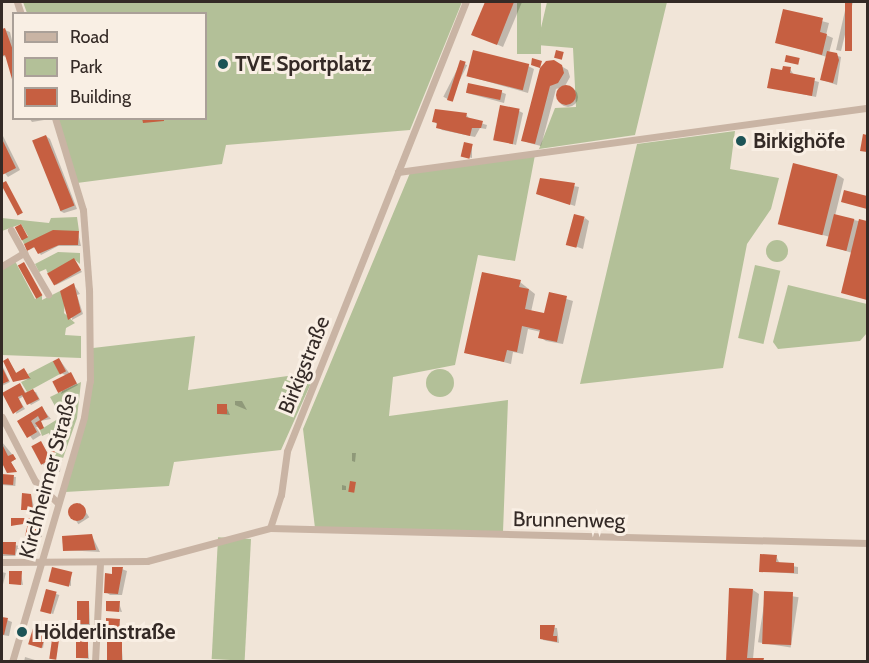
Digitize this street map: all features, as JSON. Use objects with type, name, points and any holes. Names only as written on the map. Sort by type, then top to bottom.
[{"type":"street","name":"Birkigstraße","points":[[270,528],[281,495],[287,451],[466,2]]},
{"type":"street","points":[[398,172],[867,108]]},
{"type":"street","name":"Kirchheimer Straße","points":[[12,662],[43,562],[57,502],[84,417],[90,361],[83,210],[56,120]]},
{"type":"street","points":[[11,230],[48,294]]},
{"type":"street","points":[[2,266],[24,253]]},
{"type":"street","points":[[2,417],[35,481],[57,502]]},
{"type":"street","points":[[2,562],[100,563],[162,558],[270,528]]},
{"type":"street","name":"Brunnenweg","points":[[270,528],[867,543]]},
{"type":"street","points":[[95,662],[100,563]]},
{"type":"green space","points":[[23,2],[462,2],[410,130],[226,145],[222,164],[77,183],[58,120],[207,120],[207,12],[27,12]]},
{"type":"green space","points":[[517,2],[541,2],[541,54],[517,54]]},
{"type":"green space","points":[[547,2],[667,2],[635,135],[539,149],[555,108],[576,107],[573,48],[537,45]]},
{"type":"green space","points":[[735,131],[730,169],[779,178],[771,209],[747,244],[723,368],[580,384],[637,144]]},
{"type":"green space","points":[[535,155],[515,261],[478,255],[455,365],[393,377],[389,416],[508,400],[503,532],[315,528],[303,429],[410,173]]},
{"type":"green space","points":[[77,217],[79,231],[24,244],[22,240],[28,236],[21,224],[2,231],[2,218],[49,223],[51,218]]},
{"type":"green space","points":[[777,240],[785,243],[788,251],[785,259],[777,262],[769,259],[766,251],[769,243]]},
{"type":"green space","points":[[58,252],[80,253],[80,264],[74,259],[48,274],[46,269],[39,272],[35,264]]},
{"type":"green space","points":[[15,261],[35,299],[42,295],[42,300],[60,291],[65,300],[64,313],[75,323],[66,328],[65,335],[81,336],[81,358],[2,355],[2,269]]},
{"type":"green space","points":[[755,265],[780,271],[763,344],[738,338]]},
{"type":"green space","points":[[788,285],[867,304],[867,333],[860,341],[778,349],[773,342]]},
{"type":"green space","points":[[195,336],[188,390],[316,372],[281,450],[174,462],[169,486],[65,492],[92,386],[93,348]]},
{"type":"green space","points":[[53,361],[60,374],[27,392],[21,382],[30,378],[28,374]]},
{"type":"green space","points":[[440,369],[450,373],[454,383],[450,393],[440,397],[430,393],[426,383],[430,373]]},
{"type":"green space","points":[[81,382],[77,418],[61,464],[49,456],[57,451],[49,433],[42,436],[40,430],[61,417],[50,397]]},
{"type":"green space","points":[[218,537],[251,539],[245,661],[212,659]]},
{"type":"building","points":[[485,2],[514,2],[497,45],[471,35]]},
{"type":"building","points":[[845,2],[852,2],[852,51],[845,51]]},
{"type":"building","points":[[783,9],[823,18],[820,32],[827,34],[822,55],[775,43]]},
{"type":"building","points":[[5,28],[12,47],[12,79],[5,55],[2,56],[2,29]]},
{"type":"building","points":[[473,50],[529,64],[523,90],[466,76]]},
{"type":"building","points":[[556,50],[564,52],[562,60],[554,58]]},
{"type":"building","points":[[827,51],[837,53],[839,60],[833,83],[820,80]]},
{"type":"building","points":[[786,55],[800,58],[798,65],[785,62]]},
{"type":"building","points":[[532,58],[542,61],[540,68],[531,65]]},
{"type":"building","points":[[460,60],[466,62],[453,102],[447,100]]},
{"type":"building","points":[[554,60],[562,65],[564,73],[558,83],[550,86],[535,144],[521,141],[540,68],[546,61]]},
{"type":"building","points":[[783,66],[791,67],[790,73],[815,78],[812,96],[767,88],[771,68],[782,70]]},
{"type":"building","points":[[468,83],[502,90],[500,100],[466,93]]},
{"type":"building","points":[[562,85],[570,85],[576,91],[576,99],[570,105],[562,105],[556,99],[556,91]]},
{"type":"building","points":[[500,105],[520,109],[513,144],[493,140]]},
{"type":"building","points":[[435,109],[467,113],[466,117],[483,121],[481,128],[472,128],[470,136],[436,128],[437,123],[432,122]]},
{"type":"building","points":[[142,120],[164,120],[164,121],[143,123]]},
{"type":"building","points":[[863,134],[867,135],[867,152],[860,151]]},
{"type":"building","points":[[46,135],[74,205],[61,211],[32,141]]},
{"type":"building","points":[[2,139],[16,168],[2,175]]},
{"type":"building","points":[[464,142],[473,144],[469,159],[461,157]]},
{"type":"building","points":[[793,163],[838,174],[822,235],[778,224]]},
{"type":"building","points":[[540,178],[575,183],[570,205],[536,194]]},
{"type":"building","points":[[6,181],[23,213],[18,216],[2,186],[2,183]]},
{"type":"building","points":[[844,190],[867,196],[867,209],[841,202]]},
{"type":"building","points":[[574,214],[585,217],[576,248],[566,245]]},
{"type":"building","points":[[834,214],[854,219],[846,251],[826,246]]},
{"type":"building","points":[[859,219],[867,221],[867,300],[841,293]]},
{"type":"building","points":[[21,224],[28,237],[22,241],[15,227]]},
{"type":"building","points":[[53,230],[79,231],[78,245],[59,245],[38,254],[34,247],[27,251],[24,244]]},
{"type":"building","points":[[74,258],[81,270],[54,286],[47,274]]},
{"type":"building","points":[[24,262],[42,295],[36,299],[18,265]]},
{"type":"building","points":[[482,272],[521,280],[519,287],[529,289],[525,309],[544,313],[549,292],[567,296],[557,342],[538,338],[540,330],[522,326],[517,352],[507,350],[504,362],[464,353]]},
{"type":"building","points":[[74,283],[81,312],[68,320],[60,291]]},
{"type":"building","points":[[8,358],[16,373],[24,368],[30,378],[13,382],[3,361]]},
{"type":"building","points":[[59,358],[66,371],[60,375],[53,361]]},
{"type":"building","points":[[2,370],[9,381],[2,384]]},
{"type":"building","points":[[71,372],[77,384],[58,393],[52,382]]},
{"type":"building","points":[[20,383],[25,393],[33,389],[39,399],[27,405],[22,395],[18,397],[23,407],[13,414],[2,393]]},
{"type":"building","points":[[217,404],[227,404],[227,414],[217,414]]},
{"type":"building","points":[[42,406],[48,417],[41,421],[44,428],[40,430],[35,423],[40,420],[38,416],[31,421],[37,432],[27,438],[17,421]]},
{"type":"building","points":[[41,441],[51,460],[41,465],[31,446]]},
{"type":"building","points":[[52,442],[57,451],[52,454],[47,444]]},
{"type":"building","points":[[2,444],[8,456],[13,454],[16,459],[11,462],[17,472],[7,473],[2,463]]},
{"type":"building","points":[[56,460],[59,461],[59,471],[52,472],[49,471],[48,464],[49,461]]},
{"type":"building","points":[[2,474],[14,475],[13,485],[2,484]]},
{"type":"building","points":[[350,481],[356,482],[354,493],[348,492]]},
{"type":"building","points":[[22,493],[31,494],[33,510],[21,510]]},
{"type":"building","points":[[77,503],[83,506],[86,512],[83,518],[77,521],[71,518],[68,512],[71,506]]},
{"type":"building","points":[[11,518],[40,518],[39,536],[25,536],[28,523],[11,526]]},
{"type":"building","points":[[92,534],[96,550],[63,551],[62,536]]},
{"type":"building","points":[[2,542],[16,542],[15,555],[2,554]]},
{"type":"building","points":[[760,554],[777,555],[776,562],[794,563],[794,573],[759,572]]},
{"type":"building","points":[[52,567],[72,572],[69,587],[48,582]]},
{"type":"building","points":[[112,567],[123,567],[118,594],[104,593],[105,573],[112,574]]},
{"type":"building","points":[[9,571],[22,571],[21,585],[9,584]]},
{"type":"building","points":[[729,588],[753,589],[747,658],[764,658],[763,662],[726,662]]},
{"type":"building","points":[[46,589],[57,592],[51,614],[40,611]]},
{"type":"building","points":[[764,591],[793,592],[791,645],[762,644]]},
{"type":"building","points":[[77,601],[89,601],[89,624],[77,624]]},
{"type":"building","points":[[106,601],[120,601],[119,612],[106,611]]},
{"type":"building","points":[[2,617],[8,618],[4,635],[2,634]]},
{"type":"building","points":[[106,618],[120,619],[119,629],[106,629]]},
{"type":"building","points":[[34,625],[47,629],[42,648],[28,644]]},
{"type":"building","points":[[54,625],[61,626],[56,660],[49,659]]},
{"type":"building","points":[[540,625],[555,625],[553,636],[557,636],[557,642],[540,639]]},
{"type":"building","points":[[76,635],[88,635],[88,658],[76,658]]},
{"type":"building","points":[[107,637],[122,637],[122,662],[107,662]]},
{"type":"place","name":"TVE Sportplatz","points":[[223,64]]},
{"type":"place","name":"Birkighöfe","points":[[741,141]]},
{"type":"place","name":"Hölderlinstraße","points":[[22,632]]}]
